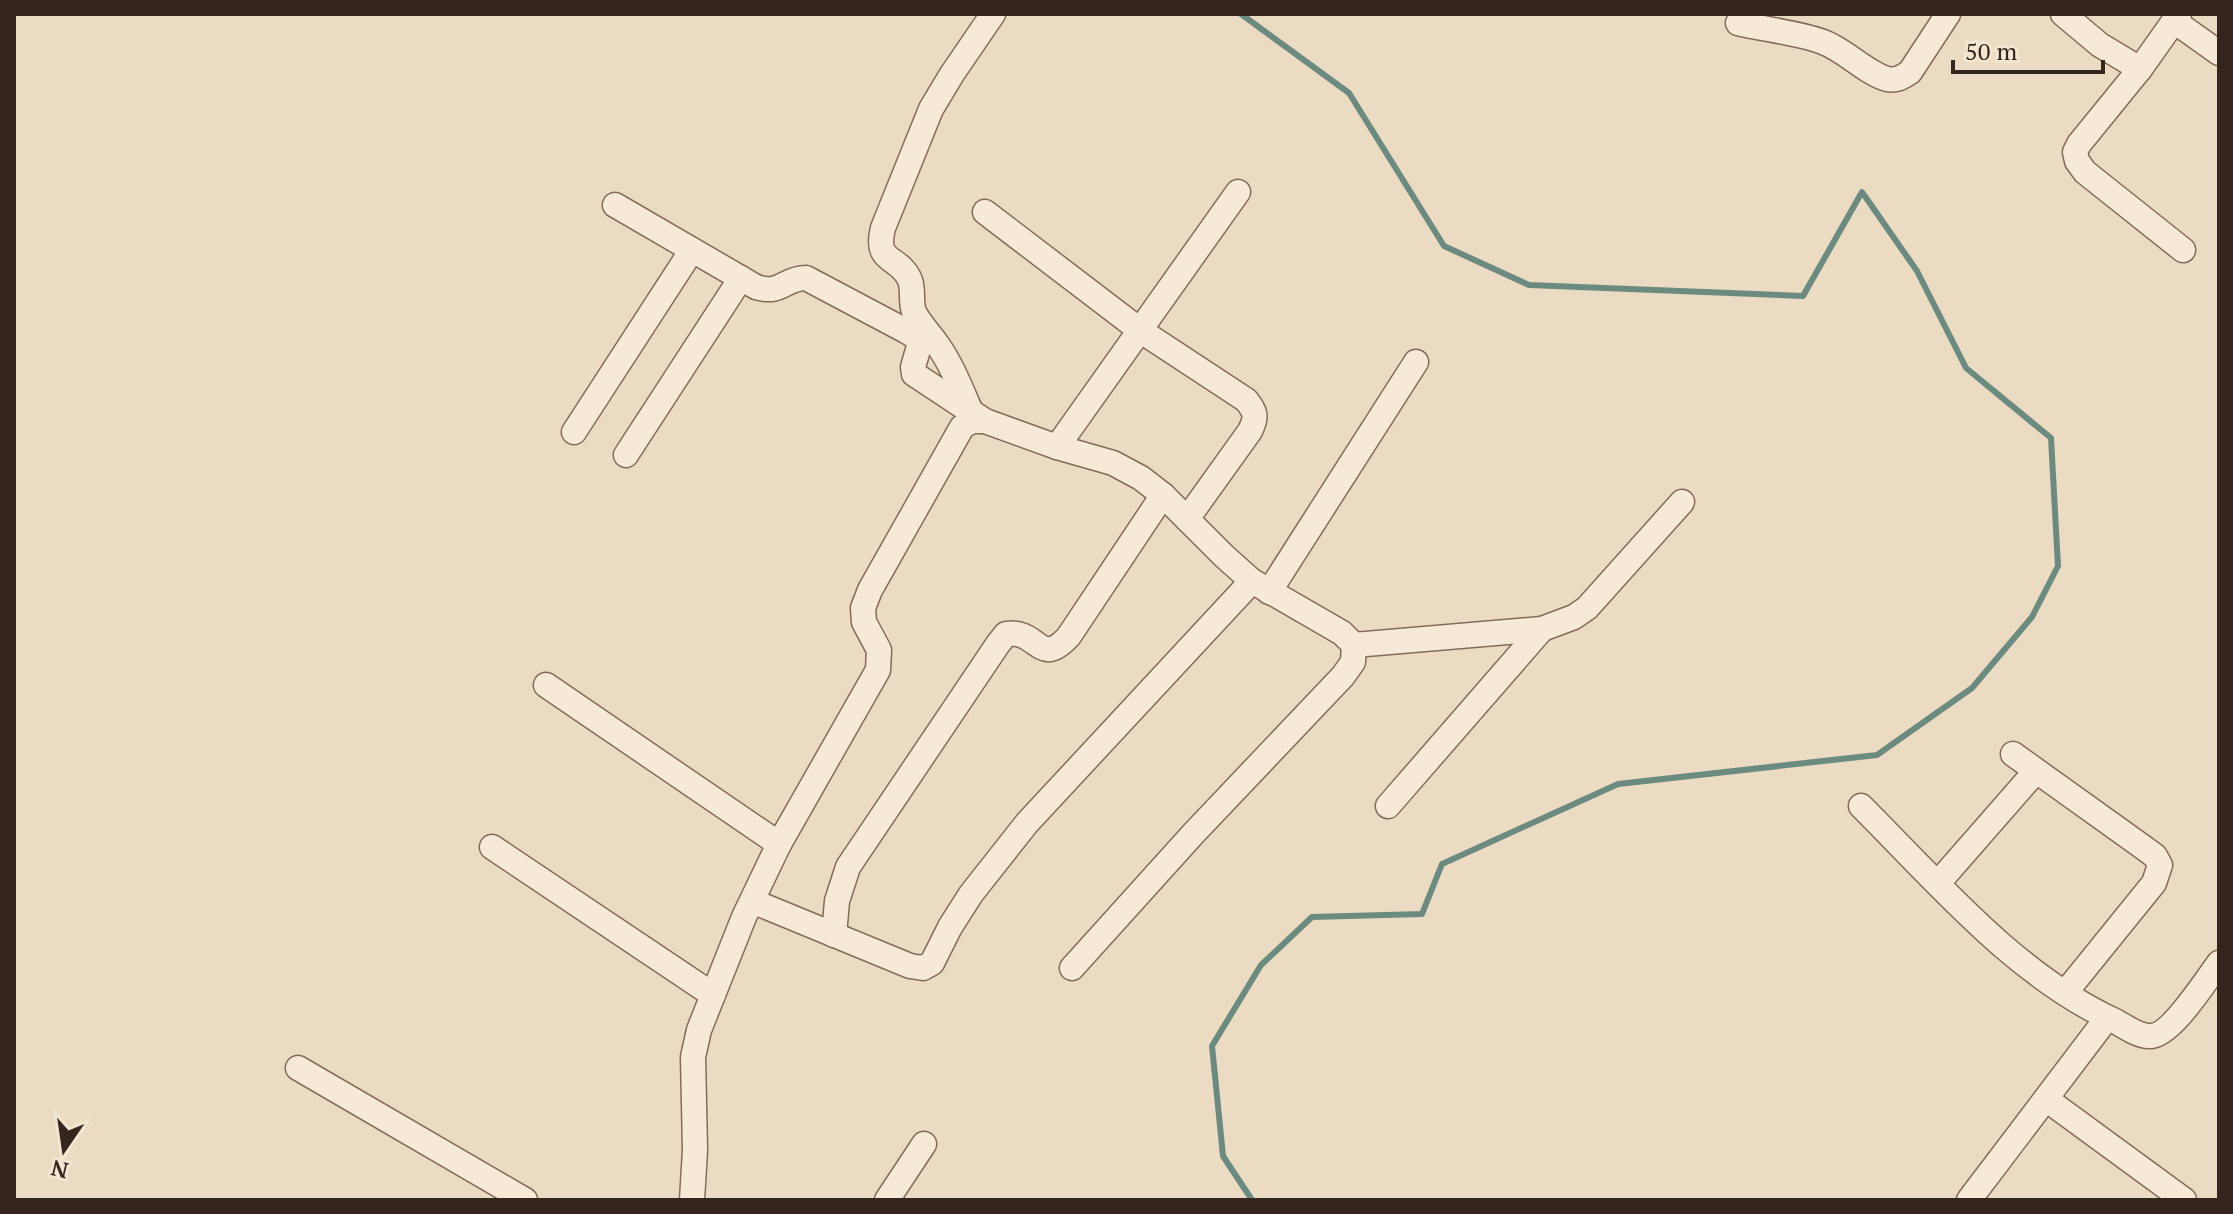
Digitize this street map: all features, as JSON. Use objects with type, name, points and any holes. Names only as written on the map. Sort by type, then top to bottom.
[{"type":"street","points":[[978,416],[946,359],[914,313],[908,275],[883,252],[879,241],[931,109],[993,14]]},
{"type":"street","points":[[1738,23],[1821,41],[1882,77],[1893,80],[1910,72],[1948,14]]},
{"type":"street","points":[[2063,14],[2100,45],[2140,69]]},
{"type":"street","points":[[2183,250],[2085,172],[2075,152],[2176,18],[2219,53]]},
{"type":"street","points":[[1057,447],[1238,192]]},
{"type":"street","points":[[615,205],[756,287],[777,290],[797,278],[806,278],[906,331],[920,343],[914,374],[978,416],[1057,447],[1113,463],[1141,478],[1260,586],[1342,633],[1354,645],[1353,662],[1343,676],[1193,834],[1072,968]]},
{"type":"street","points":[[985,212],[1141,331],[1246,400],[1255,411],[1250,431],[1187,519]]},
{"type":"street","points":[[574,432],[692,250]]},
{"type":"street","points":[[626,455],[741,278]]},
{"type":"street","points":[[752,901],[910,966],[923,968],[932,963],[971,894],[1027,823],[1260,586],[1416,362]]},
{"type":"street","points":[[698,1198],[693,1057],[699,1030],[779,844],[878,670],[879,650],[864,622],[863,608],[870,590],[962,427],[978,416]]},
{"type":"street","points":[[834,935],[837,901],[848,867],[998,644],[1006,634],[1017,632],[1050,650],[1060,646],[1163,495]]},
{"type":"street","points":[[1354,645],[1542,629],[1574,617],[1587,608],[1682,502]]},
{"type":"street","points":[[1388,806],[1542,629]]},
{"type":"street","points":[[546,685],[779,844]]},
{"type":"street","points":[[2013,754],[2155,856],[2160,865],[2154,883],[2065,993]]},
{"type":"street","points":[[1938,883],[2036,771]]},
{"type":"street","points":[[1861,806],[2006,950],[2065,993],[2107,1018],[2149,1036],[2162,1033],[2219,963]]},
{"type":"street","points":[[492,847],[713,995]]},
{"type":"street","points":[[1969,1200],[2107,1018]]},
{"type":"street","points":[[298,1068],[525,1200]]},
{"type":"street","points":[[2046,1099],[2184,1200]]},
{"type":"street","points":[[887,1200],[924,1144]]},
{"type":"waterway","points":[[1241,14],[1349,93],[1444,246],[1529,285],[1803,296],[1862,192],[1917,271],[1966,368],[2051,438],[2058,566],[2032,617],[1972,688],[1877,755],[1618,784],[1442,864],[1422,914],[1312,917],[1261,965],[1212,1046],[1223,1156],[1252,1200]]}]
